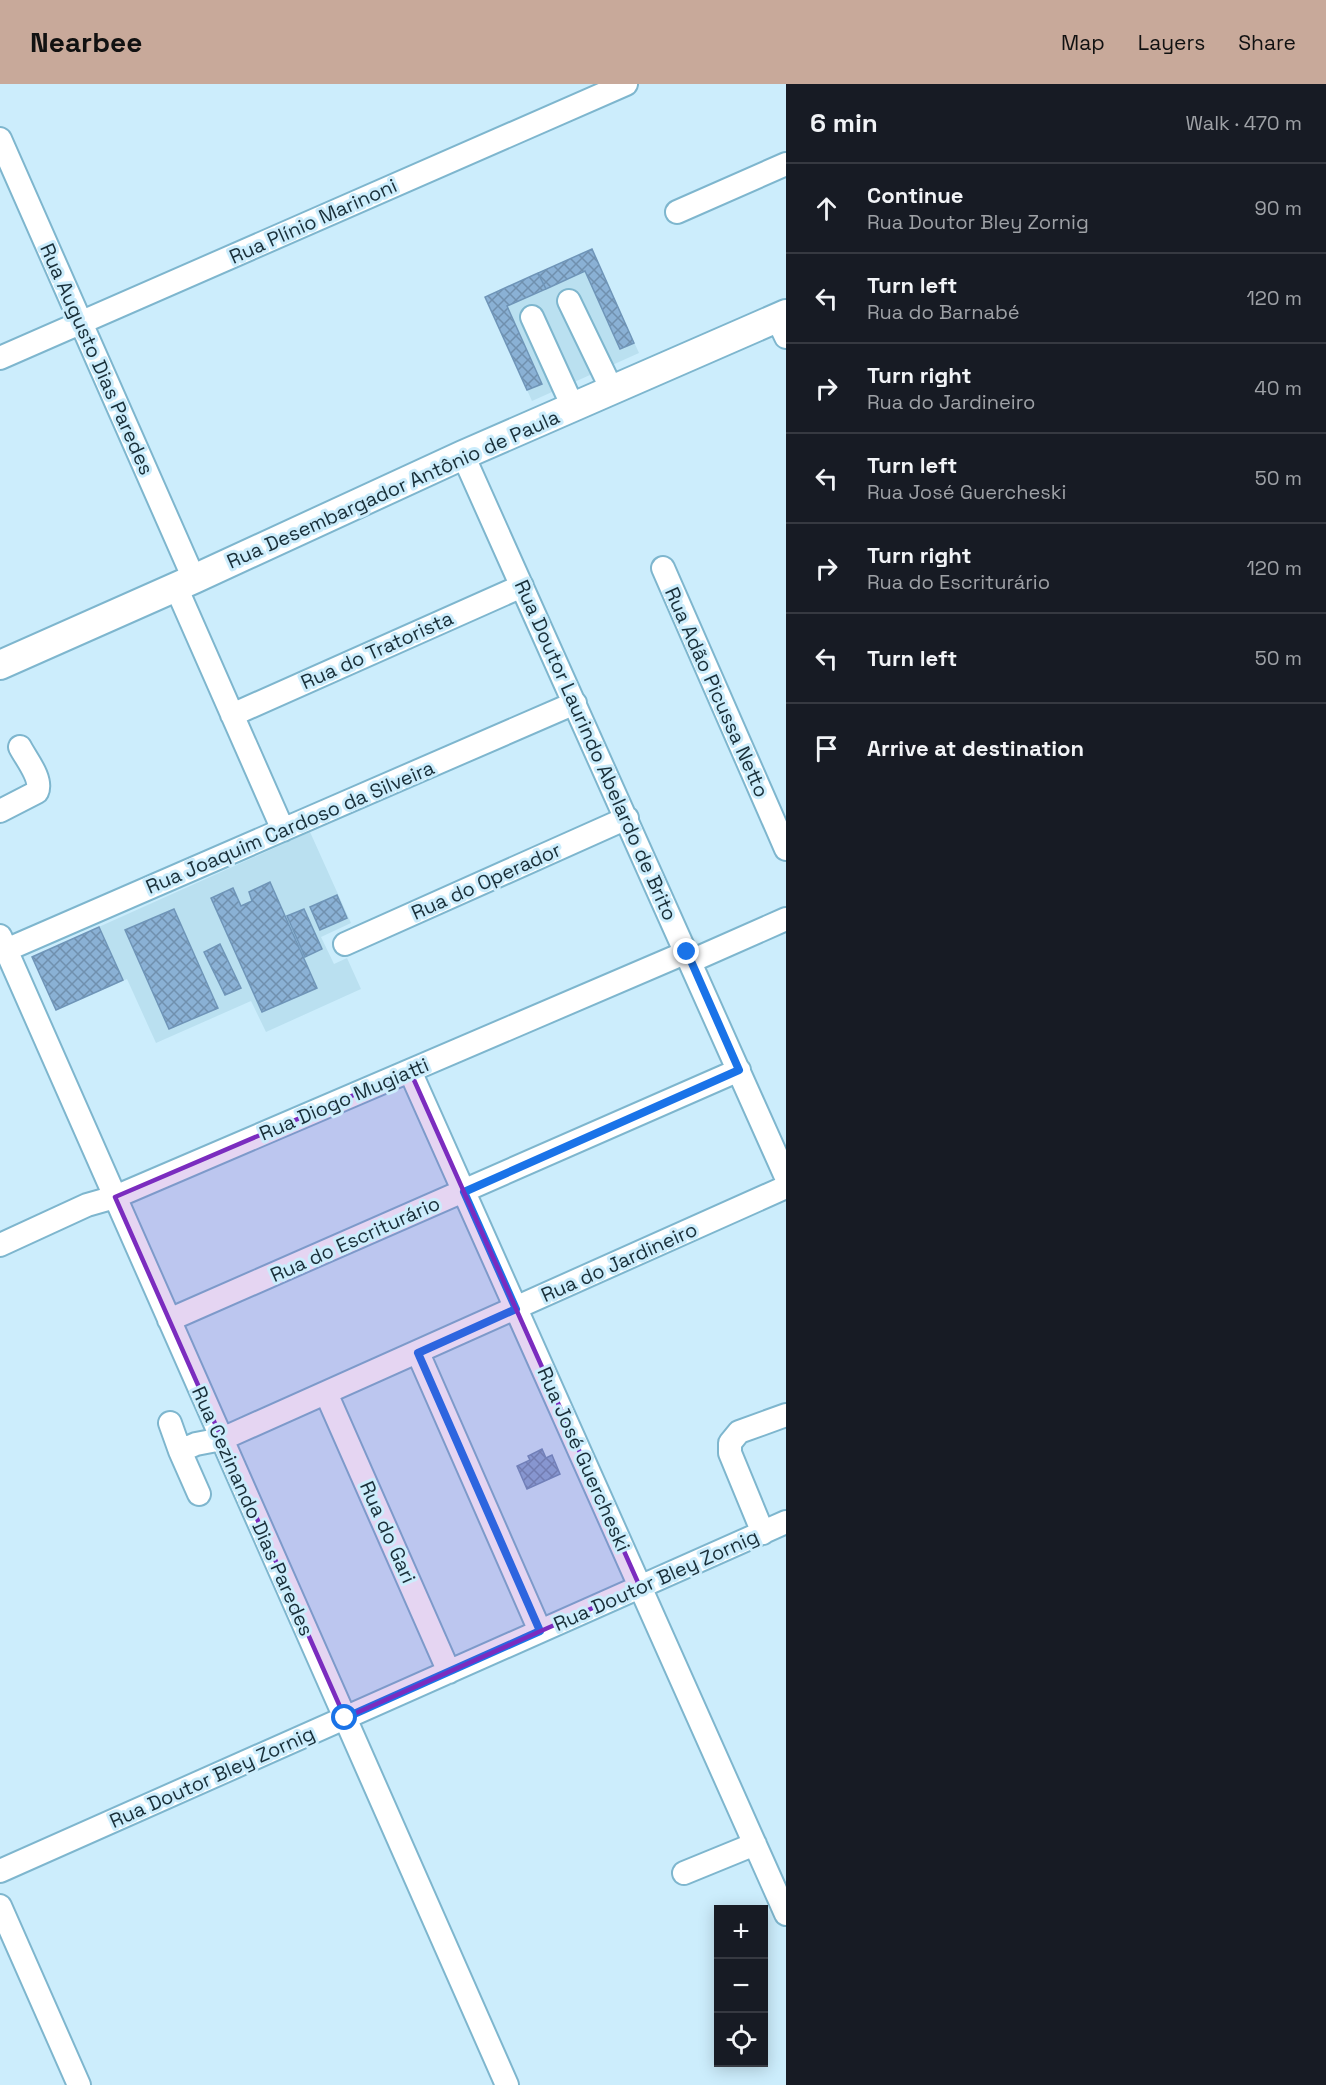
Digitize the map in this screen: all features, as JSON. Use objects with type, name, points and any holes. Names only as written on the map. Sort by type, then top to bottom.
[{"type":"main road","name":"Rua Desembargador Antônio de Paula","points":[[0,665],[185,583],[463,454],[612,390],[783,323]]},
{"type":"street","name":"Rua Plínio Marinoni","points":[[0,358],[626,84]]},
{"type":"street","name":"Rua Augusto Dias Paredes","points":[[0,139],[81,322],[185,583],[232,715],[283,830]]},
{"type":"street","points":[[677,212],[786,164]]},
{"type":"street","points":[[569,301],[612,390]]},
{"type":"street","points":[[532,317],[573,407]]},
{"type":"street","name":"Rua Doutor Laurindo Abelardo de Brito","points":[[463,454],[786,1177]]},
{"type":"street","name":"Rua Adão Picussa Netto","points":[[663,568],[786,849]]},
{"type":"street","name":"Rua do Tratorista","points":[[232,715],[522,586]]},
{"type":"street","name":"Rua Joaquim Cardoso da Silveira","points":[[2,943],[283,830],[575,703]]},
{"type":"street","points":[[0,811],[39,789],[39,782],[20,747]]},
{"type":"street","name":"Rua do Operador","points":[[345,944],[627,818]]},
{"type":"street","name":"Rua Diogo Mugiatti","points":[[0,1245],[87,1205],[115,1197],[410,1071],[689,956],[786,919]]},
{"type":"street","name":"Rua Cezinando Dias Paredes","points":[[2,943],[507,2085]]},
{"type":"street","name":"Rua do Escriturário","points":[[169,1320],[739,1070]]},
{"type":"street","name":"Rua José Guercheski","points":[[410,1071],[786,1914]]},
{"type":"street","name":"Rua do Jardineiro","points":[[180,1450],[222,1439],[786,1187]]},
{"type":"street","points":[[418,1353],[540,1631]]},
{"type":"street","name":"Rua do Gari","points":[[326,1393],[449,1672]]},
{"type":"street","points":[[763,1533],[730,1453],[730,1443],[739,1432],[786,1415]]},
{"type":"street","points":[[170,1423],[199,1494]]},
{"type":"street","name":"Rua Doutor Bley Zornig","points":[[0,1871],[786,1522]]},
{"type":"street","points":[[684,1873],[754,1844]]},
{"type":"street","points":[[0,1906],[79,2085]]},
{"type":"highlighted area","points":[[410,1071],[640,1587],[345,1718],[115,1197]]},
{"type":"shaded area","points":[[592,249],[639,353],[532,401],[485,297]]},
{"type":"shaded area","points":[[310,832],[351,923],[321,937],[334,964],[347,958],[361,989],[266,1032],[251,1001],[156,1043],[127,979],[56,1010],[32,957]]},
{"type":"building","points":[[592,249],[634,343],[620,349],[585,271],[546,289],[538,273]]},
{"type":"building","points":[[538,273],[546,289],[507,306],[542,384],[527,390],[485,297]]},
{"type":"building","points":[[270,882],[317,988],[262,1012],[211,898],[233,888],[241,906],[252,901],[249,892]]},
{"type":"building","points":[[337,895],[347,918],[320,930],[310,907]]},
{"type":"building","points":[[174,909],[218,1008],[169,1029],[125,930]]},
{"type":"building","points":[[304,909],[322,949],[305,957],[287,916]]},
{"type":"building","points":[[99,927],[123,980],[56,1010],[32,957]]},
{"type":"building","points":[[220,944],[241,988],[225,995],[204,952]]},
{"type":"building","points":[[542,1449],[546,1458],[552,1455],[560,1474],[527,1489],[517,1466],[530,1460],[528,1456]]},
{"type":"route","points":[[345,1718],[540,1631],[418,1353],[516,1309],[464,1192],[739,1070],[687,952]]}]
